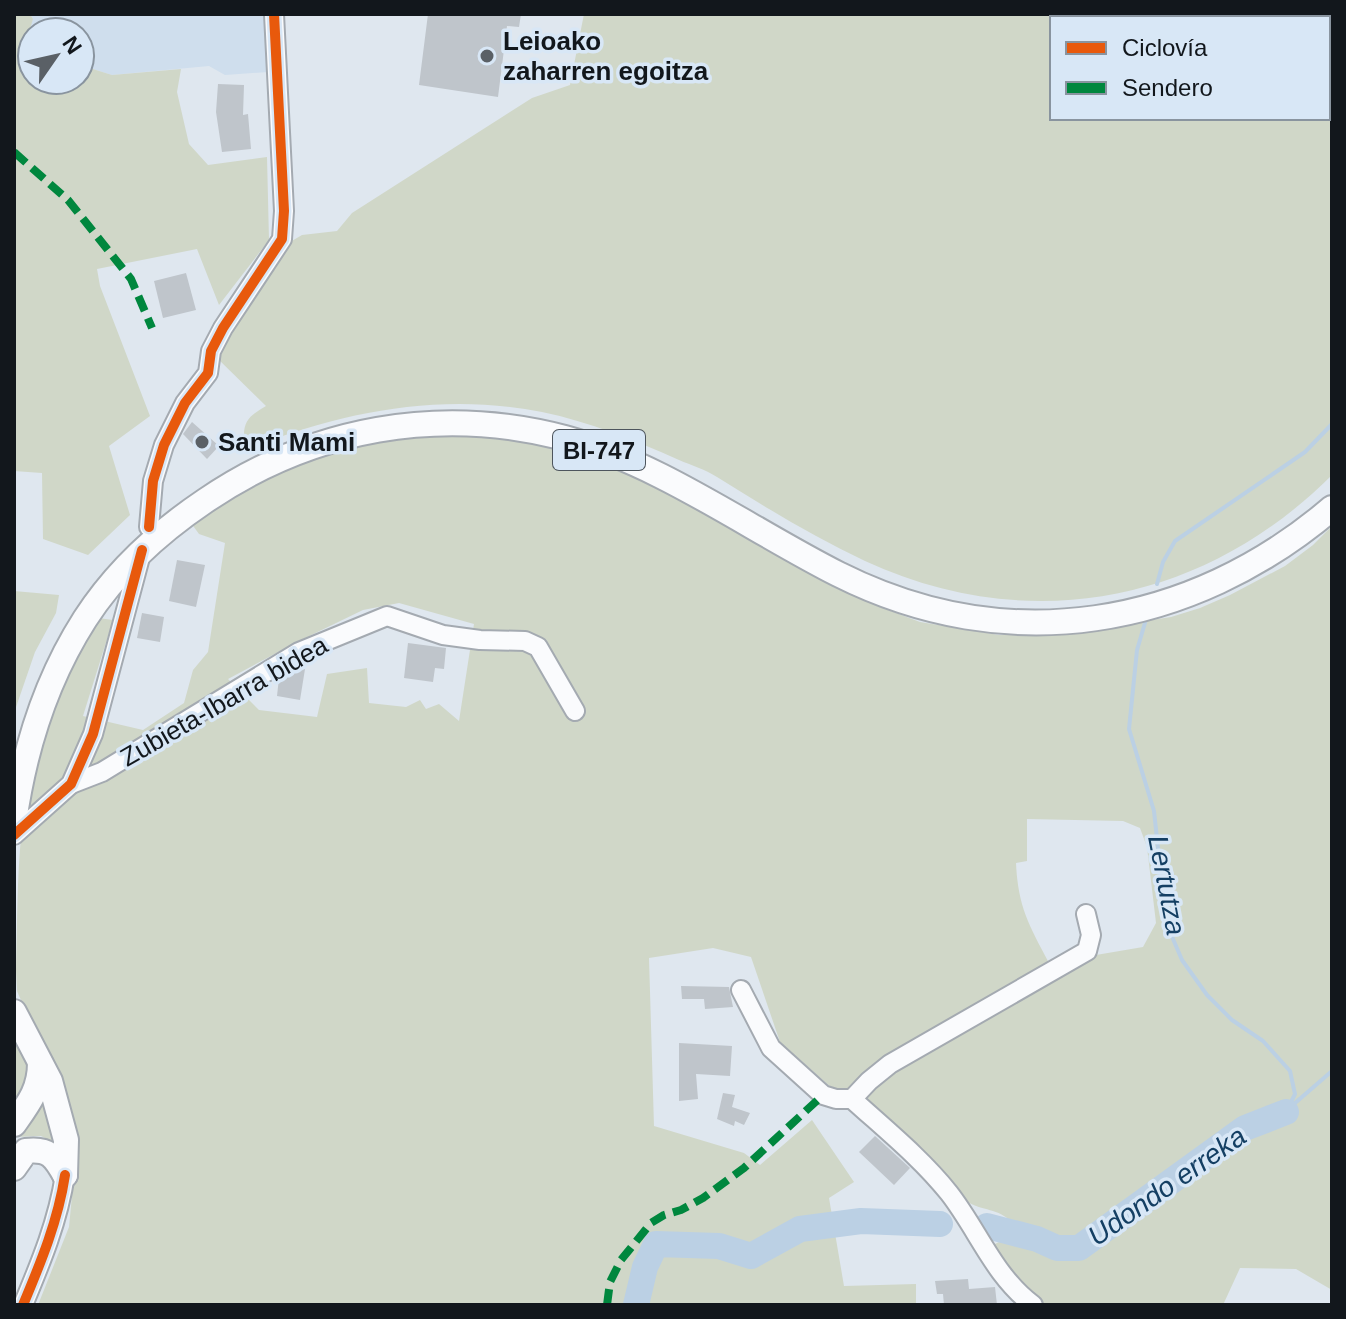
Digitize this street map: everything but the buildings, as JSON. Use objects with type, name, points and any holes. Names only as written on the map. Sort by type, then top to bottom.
[{"type":"main road","name":"BI-747","points":[[14,753],[30,703],[50,657],[75,613],[98,581],[149,527],[186,497],[231,468],[273,447],[319,429],[372,417],[414,411],[507,413],[597,436],[704,486],[854,569],[909,591],[965,604],[1058,610],[1097,606],[1162,592],[1210,574],[1253,552],[1298,521],[1332,489]]},
{"type":"main road","name":"BI-747","points":[[14,822],[24,764],[40,711],[63,657],[86,617],[142,550],[234,480],[313,444],[349,435],[389,426],[469,422],[519,427],[569,439],[679,486],[798,553],[893,599],[944,612],[1004,621],[1062,623],[1121,615],[1172,601],[1259,562],[1305,531],[1332,508]]},
{"type":"main road","points":[[14,1012],[50,1081],[66,1140],[65,1175]]},
{"type":"main road","points":[[14,1033],[36,1056],[40,1080],[34,1098],[14,1124]]},
{"type":"main road","points":[[14,1168],[26,1151],[40,1149],[53,1155],[65,1175]]},
{"type":"street","points":[[149,527],[153,481],[164,445],[185,403],[208,373],[211,351],[223,328],[282,239],[284,211],[274,14]]},
{"type":"street","points":[[14,835],[71,784],[93,734],[142,550]]},
{"type":"street","name":"Zubieta-Ibarra bidea","points":[[71,784],[102,772],[299,652],[387,616],[443,635],[525,641],[538,647],[575,711]]},
{"type":"street","points":[[852,1099],[890,1064],[1087,951],[1091,935],[1086,914]]},
{"type":"street","points":[[741,990],[771,1048],[823,1095],[852,1099],[897,1139],[949,1193],[980,1244],[1023,1298],[1033,1305]]},
{"type":"street","points":[[23,1305],[45,1253],[60,1205],[65,1175]]},
{"type":"shaded area","points":[[264,14],[268,72],[225,75],[209,66],[112,75],[96,70],[96,16],[31,16]]},
{"type":"green space","points":[[14,14],[30,14],[16,16],[16,96],[96,96],[96,70],[112,75],[181,69],[177,92],[189,144],[208,165],[267,157],[269,240],[219,305],[197,249],[97,269],[100,286],[150,416],[109,446],[130,515],[88,555],[43,539],[42,473],[14,471]]},
{"type":"green space","points":[[584,14],[1322,14],[1050,16],[1050,120],[1330,120],[1330,45],[1332,475],[1282,519],[1228,553],[1171,578],[1112,594],[1052,601],[990,598],[927,584],[846,552],[703,470],[612,432],[542,412],[468,404],[394,408],[322,424],[252,447],[244,439],[245,427],[252,415],[266,406],[216,357],[220,344],[285,245],[302,235],[337,231],[352,213],[532,98],[570,85]]},
{"type":"green space","points":[[459,433],[526,438],[594,456],[677,497],[822,579],[875,605],[920,622],[999,635],[1068,633],[1171,617],[1200,608],[1285,566],[1332,526],[1332,1290],[1296,1269],[1240,1268],[1223,1305],[1044,1305],[1022,1287],[989,1247],[1005,1239],[1014,1224],[1002,1214],[964,1200],[867,1098],[834,1090],[780,1042],[751,957],[713,948],[649,958],[654,1126],[744,1153],[760,1165],[812,1120],[854,1182],[829,1198],[844,1286],[916,1284],[916,1305],[38,1305],[69,1227],[76,1154],[35,1032],[17,991],[19,872],[31,775],[43,734],[68,675],[98,618],[113,620],[83,716],[143,730],[184,703],[193,670],[208,652],[225,543],[199,534],[191,523],[266,478],[326,453],[375,441]],"holes":[[[399,603],[474,624],[459,721],[439,704],[426,709],[420,700],[406,707],[369,703],[367,668],[327,674],[317,717],[259,710],[228,679],[363,610]],[[1027,819],[1123,821],[1140,828],[1147,847],[1156,923],[1143,947],[1049,963],[1030,926],[1019,892],[1016,863],[1027,861]]]},
{"type":"green space","points":[[14,591],[59,595],[56,613],[35,652],[14,713]]},
{"type":"green space","points":[[14,1040],[34,1067],[14,1116]]},
{"type":"green space","points":[[42,1098],[57,1144],[41,1136],[14,1137]]},
{"type":"waterway","name":"Lertutza","points":[[1157,584],[1163,562],[1175,541],[1305,452],[1332,424]]},
{"type":"waterway","name":"Lertutza","points":[[1147,616],[1137,650],[1129,729],[1154,811],[1170,932],[1182,960],[1207,995],[1232,1020],[1263,1041],[1290,1071],[1295,1094],[1286,1112]]},
{"type":"waterway","name":"Udondo erreka","points":[[1287,1110],[1332,1071]]},
{"type":"waterway","name":"Udondo erreka","points":[[987,1226],[1037,1239],[1057,1248],[1079,1248],[1245,1128],[1286,1112]]},
{"type":"waterway","name":"Udondo erreka","points":[[636,1305],[645,1267],[656,1244],[719,1246],[751,1256],[800,1229],[861,1221],[940,1224]]},
{"type":"marked path","points":[[14,152],[68,200],[131,279],[152,328]]},
{"type":"marked path","points":[[607,1305],[610,1282],[621,1260],[651,1223],[703,1198],[744,1168],[823,1095]]},
{"type":"cycle path","points":[[149,527],[153,481],[164,445],[185,403],[208,373],[211,351],[223,328],[282,239],[284,211],[274,14]]},
{"type":"cycle path","points":[[14,835],[71,784],[93,734],[142,550]]},
{"type":"cycle path","points":[[23,1305],[53,1225],[65,1175]]},
{"type":"place","name":"Leioako zaharren egoitza","points":[[487,56]]},
{"type":"place","name":"Santi Mami","points":[[202,442]]}]
